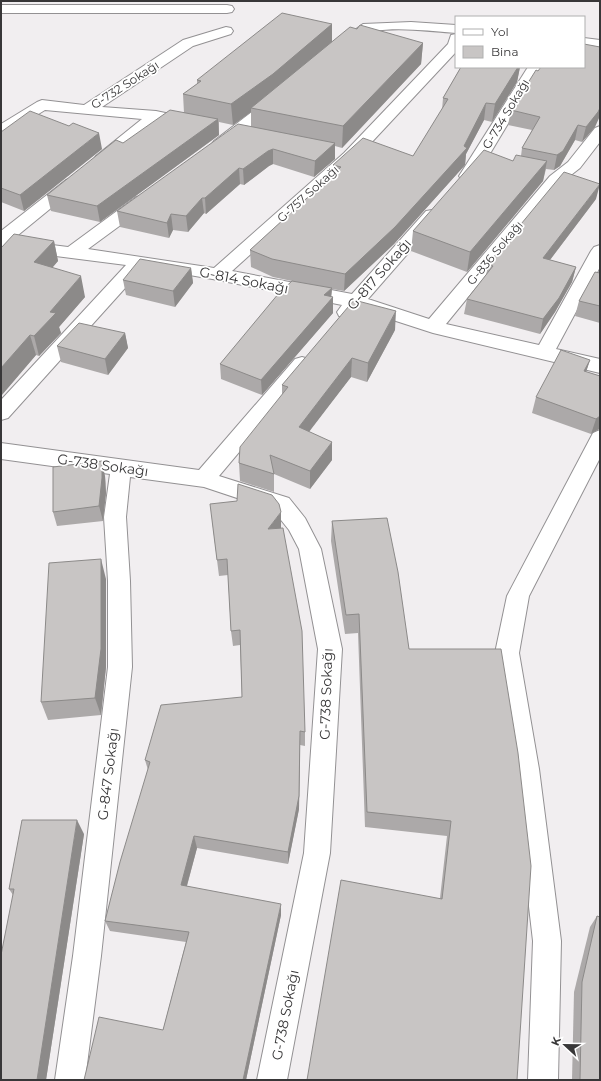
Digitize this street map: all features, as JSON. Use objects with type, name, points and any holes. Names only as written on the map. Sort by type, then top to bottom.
[{"type":"street","points":[[146,1],[162,10]]},
{"type":"street","points":[[1,9],[227,9]]},
{"type":"street","name":"G-732 Sokağı","points":[[1,131],[42,104],[87,110],[188,43],[226,31],[214,24],[162,10]]},
{"type":"street","points":[[330,56],[350,38],[368,27],[411,26],[455,29]]},
{"type":"street","name":"G-757 Sokağı","points":[[218,274],[342,155],[454,45],[455,42]]},
{"type":"street","points":[[585,42],[600,44]]},
{"type":"street","name":"G-734 Sokağı","points":[[458,186],[484,163],[534,68]]},
{"type":"street","points":[[211,150],[244,134],[284,94]]},
{"type":"street","points":[[87,110],[156,116],[244,134]]},
{"type":"street","points":[[1,240],[156,116]]},
{"type":"street","name":"G-836 Sokağı","points":[[433,327],[549,178],[574,165],[600,131]]},
{"type":"street","points":[[549,178],[578,183]]},
{"type":"street","points":[[72,252],[154,192]]},
{"type":"street","name":"G-817 Sokağı","points":[[335,325],[442,203]]},
{"type":"street","name":"G-814 Sokağı","points":[[1,244],[140,261],[218,274],[355,301],[433,327],[546,352],[600,366]]},
{"type":"street","points":[[546,352],[600,251]]},
{"type":"street","points":[[1,413],[140,261]]},
{"type":"street","points":[[204,479],[315,349]]},
{"type":"street","points":[[543,1080],[547,941],[526,768],[507,653],[518,596],[600,438]]},
{"type":"street","name":"G-738 Sokağı","points":[[1,451],[204,479],[281,504],[297,524],[310,549],[330,649],[317,853],[272,1080]]},
{"type":"street","name":"G-847 Sokağı","points":[[70,1080],[87,956],[120,667],[119,581],[115,517],[121,467]]},
{"type":"building","points":[[282,13],[332,24],[273,74],[231,104],[183,94],[201,81],[197,80]]},
{"type":"building","points":[[360,25],[423,43],[343,126],[251,108],[350,27],[357,29]]},
{"type":"building","points":[[585,44],[600,47],[600,108],[586,127],[578,125],[563,151],[557,155],[522,148],[540,117],[511,110],[536,70],[538,71],[540,68],[585,68]]},
{"type":"building","points":[[460,68],[517,68],[495,104],[486,103],[464,146],[467,148],[395,227],[345,274],[272,259],[250,250],[341,167],[333,165],[363,138],[413,156],[448,99],[443,98]]},
{"type":"building","points":[[170,110],[218,119],[97,206],[47,195],[116,140],[123,143]]},
{"type":"building","points":[[30,111],[69,126],[73,123],[99,133],[20,195],[1,188],[1,132]]},
{"type":"building","points":[[238,124],[335,143],[315,161],[273,149],[268,151],[243,169],[239,168],[205,198],[202,198],[186,216],[171,214],[167,223],[117,211]]},
{"type":"building","points":[[484,150],[513,161],[516,155],[547,161],[470,252],[413,231]]},
{"type":"building","points":[[564,172],[600,184],[543,258],[576,267],[559,298],[543,319],[467,299],[493,266],[488,264]]},
{"type":"building","points":[[14,234],[54,241],[34,262],[81,276],[50,312],[56,313],[34,336],[30,335],[1,368],[1,248]]},
{"type":"building","points":[[140,259],[191,268],[173,291],[123,280]]},
{"type":"building","points":[[595,272],[600,273],[600,306],[579,301]]},
{"type":"building","points":[[292,281],[332,288],[324,295],[333,297],[261,380],[220,364],[279,293]]},
{"type":"building","points":[[354,300],[396,311],[368,363],[352,358],[299,427],[332,442],[310,471],[270,455],[274,474],[239,463],[240,447],[288,387],[282,385]]},
{"type":"building","points":[[79,323],[125,333],[105,359],[57,346]]},
{"type":"building","points":[[561,350],[590,360],[584,371],[600,376],[600,416],[596,419],[536,397]]},
{"type":"building","points":[[102,461],[99,506],[53,512],[53,467]]},
{"type":"building","points":[[238,484],[272,495],[279,504],[281,512],[268,529],[283,528],[302,631],[305,732],[300,731],[299,796],[288,852],[194,836],[181,885],[281,904],[243,1080],[84,1080],[99,1017],[163,1030],[189,932],[105,921],[120,862],[150,762],[145,760],[161,705],[242,697],[240,630],[231,631],[227,559],[217,560],[210,504],[237,501]]},
{"type":"building","points":[[387,518],[398,572],[409,649],[501,649],[518,753],[531,866],[517,1080],[307,1080],[341,880],[442,899],[451,821],[367,812],[359,614],[346,615],[332,521]]},
{"type":"building","points":[[101,559],[101,649],[95,698],[41,702],[49,563]]},
{"type":"building","points":[[22,820],[77,820],[37,1080],[1,1080],[1,955],[14,889],[9,889]]},
{"type":"building","points":[[597,916],[600,917],[600,1080],[580,1080],[582,982]]}]
